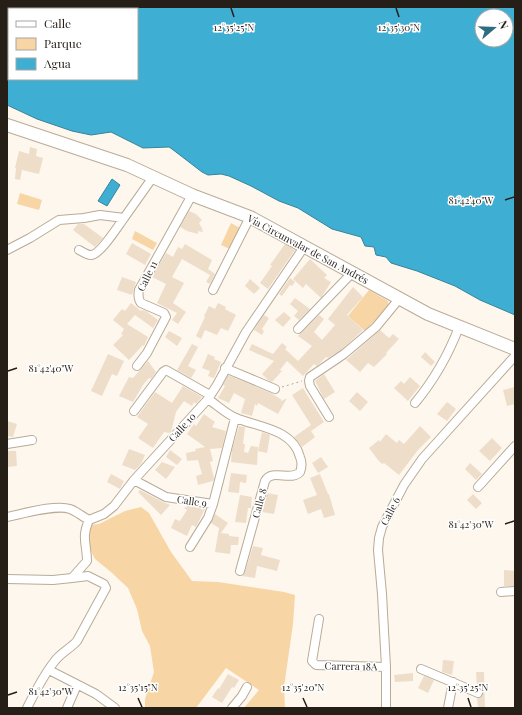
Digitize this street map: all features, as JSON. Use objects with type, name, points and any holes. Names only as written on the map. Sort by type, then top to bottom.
[{"type":"highway","name":"Vía Circunvalar de San Andrés","points":[[7,125],[102,156],[192,195],[250,217],[428,314],[515,349]]},
{"type":"street","points":[[79,250],[90,255],[95,254],[102,248],[153,177]]},
{"type":"street","name":"Calle 11","points":[[137,366],[146,353],[166,316],[164,313],[141,303],[138,295],[139,290],[192,195]]},
{"type":"street","points":[[7,250],[59,220],[100,215],[124,218]]},
{"type":"street","points":[[213,290],[250,217]]},
{"type":"street","name":"Calle 10","points":[[89,520],[108,511],[209,397],[255,317],[304,246]]},
{"type":"street","points":[[298,329],[352,273]]},
{"type":"street","points":[[329,417],[310,386],[310,377],[344,354],[376,327],[399,299]]},
{"type":"street","points":[[415,403],[430,385],[441,368],[459,327]]},
{"type":"street","name":"Calle 6","points":[[386,708],[386,667],[378,550],[382,527],[404,485],[422,459],[515,356]]},
{"type":"street","points":[[225,368],[275,389]]},
{"type":"street","name":"Calle 8","points":[[134,411],[166,370],[209,397],[235,418],[279,432],[287,437],[297,449],[302,462],[302,469],[298,474],[295,476],[271,475],[267,477],[265,481],[240,571]]},
{"type":"street","name":"Calle 9","points":[[134,480],[166,497],[213,504],[235,418]]},
{"type":"street","points":[[7,444],[32,440]]},
{"type":"street","points":[[478,487],[515,446]]},
{"type":"street","points":[[190,547],[208,518],[213,504]]},
{"type":"street","points":[[7,517],[46,509],[61,508],[70,509],[89,520],[85,528],[84,536],[88,576]]},
{"type":"street","points":[[72,578],[87,561]]},
{"type":"street","points":[[7,579],[52,580],[88,576],[104,584],[106,588],[77,641],[72,647],[59,656],[27,708]]},
{"type":"street","points":[[501,592],[515,591]]},
{"type":"street","name":"Carrera 18A","points":[[319,619],[312,661],[316,665],[386,667]]},
{"type":"street","points":[[421,669],[478,693]]},
{"type":"street","points":[[49,670],[96,694],[115,708]]},
{"type":"street","points":[[448,708],[453,682]]},
{"type":"street","points":[[67,708],[77,685]]},
{"type":"street","points":[[232,708],[247,687]]},
{"type":"path","points":[[275,389],[295,383],[309,381]]},
{"type":"green space","points":[[20,193],[42,200],[39,210],[17,204]]},
{"type":"green space","points":[[231,223],[240,228],[230,249],[221,245]]},
{"type":"green space","points":[[135,231],[157,243],[153,250],[132,239]]},
{"type":"green space","points":[[369,290],[388,301],[389,306],[365,331],[348,316]]},
{"type":"green space","points":[[141,507],[149,513],[171,552],[192,581],[218,582],[295,595],[293,624],[284,687],[285,708],[244,708],[259,690],[226,668],[196,708],[145,708],[145,699],[154,672],[150,646],[142,631],[137,609],[128,588],[95,559],[88,545],[88,525],[99,524],[125,511]]},
{"type":"water","points":[[7,7],[515,7],[515,315],[480,300],[455,286],[417,271],[391,263],[386,257],[376,255],[374,247],[365,246],[361,237],[332,229],[298,208],[279,201],[251,186],[229,176],[221,174],[208,175],[169,147],[143,148],[111,132],[91,135],[72,131],[37,119],[7,105]]},
{"type":"water","points":[[112,179],[120,185],[107,206],[98,201]]},
{"type":"building","points":[[30,147],[37,149],[36,156],[43,158],[39,174],[22,170],[20,180],[15,179],[15,168],[19,151],[29,154]]},
{"type":"building","points":[[189,211],[196,214],[202,220],[199,223],[203,232],[198,231],[198,234],[180,227]]},
{"type":"building","points":[[78,224],[84,224],[103,238],[95,247],[73,230]]},
{"type":"building","points":[[132,243],[151,254],[145,265],[126,254]]},
{"type":"building","points":[[185,244],[212,260],[208,269],[215,274],[210,284],[206,282],[210,275],[182,259],[172,277],[184,283],[173,303],[186,312],[178,324],[172,320],[177,313],[157,303],[166,284],[152,277],[166,253],[173,257],[178,247],[182,249]]},
{"type":"building","points":[[285,244],[295,250],[268,289],[260,283],[272,266],[270,265]]},
{"type":"building","points":[[310,259],[327,275],[324,278],[331,282],[321,298],[306,284],[303,288],[293,279]]},
{"type":"building","points":[[122,277],[136,282],[132,295],[117,290]]},
{"type":"building","points":[[290,278],[295,282],[292,286],[290,285],[282,296],[279,294]]},
{"type":"building","points":[[250,279],[260,288],[254,294],[245,286]]},
{"type":"building","points":[[353,287],[363,297],[347,315],[363,330],[341,350],[328,358],[326,357],[317,366],[314,364],[303,376],[287,361],[280,370],[282,371],[272,382],[268,380],[262,374],[274,361],[249,350],[252,344],[273,354],[282,343],[287,347],[285,349],[298,361],[312,346],[298,336],[319,315],[324,319],[314,332],[322,340],[335,325],[328,319]]},
{"type":"building","points":[[295,298],[310,309],[299,320],[294,316],[298,311],[290,304]]},
{"type":"building","points":[[131,303],[141,311],[146,311],[158,320],[153,328],[135,315],[127,324],[148,337],[144,346],[143,345],[129,360],[113,345],[123,335],[121,334],[124,329],[113,320],[122,309],[125,311]]},
{"type":"building","points":[[218,303],[236,315],[228,331],[221,328],[217,335],[205,330],[201,339],[196,336],[205,317],[204,316],[209,306],[215,309]]},
{"type":"building","points":[[284,312],[291,318],[283,327],[275,320]]},
{"type":"building","points":[[264,315],[269,318],[262,329],[264,331],[262,335],[254,330]]},
{"type":"building","points":[[380,330],[389,338],[393,334],[399,339],[374,367],[368,363],[360,372],[346,360]]},
{"type":"building","points":[[169,331],[182,338],[177,346],[165,337]]},
{"type":"building","points":[[192,344],[198,347],[188,366],[196,370],[191,378],[177,370]]},
{"type":"building","points":[[425,352],[435,362],[431,366],[421,357]]},
{"type":"building","points":[[108,354],[124,361],[117,376],[112,374],[102,396],[91,391]]},
{"type":"building","points":[[208,354],[221,362],[214,378],[208,376],[210,371],[202,368]]},
{"type":"building","points":[[148,361],[156,372],[151,379],[149,378],[143,385],[133,402],[119,396],[129,377],[133,378]]},
{"type":"building","points":[[324,374],[335,392],[324,399],[315,381]]},
{"type":"building","points":[[228,375],[271,393],[282,400],[280,402],[287,398],[278,414],[258,403],[257,406],[255,404],[252,416],[241,413],[245,399],[234,393],[229,403],[218,398],[225,386],[223,385]]},
{"type":"building","points":[[410,377],[420,386],[408,401],[394,388],[401,381],[404,384]]},
{"type":"building","points":[[183,386],[202,397],[196,404],[194,402],[192,406],[184,401],[176,412],[171,432],[164,432],[153,448],[138,438],[148,424],[137,417],[155,392],[172,403]]},
{"type":"building","points":[[515,387],[515,404],[507,406],[503,390]]},
{"type":"building","points":[[303,388],[324,422],[311,431],[315,437],[302,447],[294,437],[311,425],[292,395]]},
{"type":"building","points":[[357,392],[368,402],[360,411],[349,401]]},
{"type":"building","points":[[447,402],[456,409],[447,421],[437,414]]},
{"type":"building","points":[[204,414],[215,422],[212,427],[226,431],[222,448],[210,449],[213,461],[210,462],[214,478],[213,481],[198,485],[196,476],[202,474],[198,460],[187,461],[186,453],[205,447],[187,434],[194,424],[196,426]]},
{"type":"building","points":[[7,421],[17,424],[13,437],[7,436]]},
{"type":"building","points":[[239,426],[245,427],[243,444],[245,444],[244,452],[248,453],[251,446],[258,447],[257,465],[231,462],[232,450]]},
{"type":"building","points":[[420,426],[431,437],[418,450],[399,475],[384,463],[382,464],[369,448],[379,440],[380,442],[386,434],[397,443],[399,440],[404,444]]},
{"type":"building","points":[[262,432],[270,435],[267,453],[258,451]]},
{"type":"building","points":[[492,438],[502,448],[490,461],[479,451]]},
{"type":"building","points":[[129,449],[145,455],[141,464],[135,470],[122,465]]},
{"type":"building","points":[[170,450],[182,459],[177,465],[166,457]]},
{"type":"building","points":[[7,451],[16,451],[17,466],[7,467]]},
{"type":"building","points":[[321,457],[328,467],[318,473],[312,463]]},
{"type":"building","points":[[162,462],[175,467],[166,479],[155,470]]},
{"type":"building","points":[[470,463],[482,474],[476,480],[465,469]]},
{"type":"building","points":[[231,473],[247,475],[246,483],[240,482],[239,493],[228,492]]},
{"type":"building","points":[[111,474],[124,481],[120,489],[107,482]]},
{"type":"building","points":[[320,474],[329,494],[335,515],[324,518],[321,509],[308,514],[303,500],[317,495],[310,478]]},
{"type":"building","points":[[140,490],[170,505],[161,515],[138,492]]},
{"type":"building","points":[[267,493],[278,495],[274,514],[262,512]]},
{"type":"building","points":[[473,494],[482,503],[476,509],[467,500]]},
{"type":"building","points":[[240,495],[252,497],[251,508],[248,508],[246,523],[235,522]]},
{"type":"building","points":[[188,506],[205,509],[196,527],[192,525],[187,536],[171,528],[175,519],[180,521],[187,510],[184,508]]},
{"type":"building","points":[[215,514],[228,523],[221,533],[239,537],[238,545],[231,545],[230,554],[215,552],[219,528],[211,523]]},
{"type":"building","points":[[253,546],[263,548],[261,555],[280,560],[277,571],[257,566],[255,578],[242,576],[245,572]]},
{"type":"building","points":[[504,570],[515,571],[515,586],[504,586]]},
{"type":"building","points":[[443,660],[454,661],[452,675],[442,672]]},
{"type":"building","points":[[476,672],[484,672],[485,708],[478,708],[477,698],[482,697],[483,693],[482,689],[477,686]]},
{"type":"building","points":[[413,673],[413,681],[395,682],[394,675]]},
{"type":"building","points":[[228,674],[239,680],[234,688],[232,687],[222,703],[212,697]]},
{"type":"building","points":[[424,676],[434,680],[428,693],[418,688]]}]
